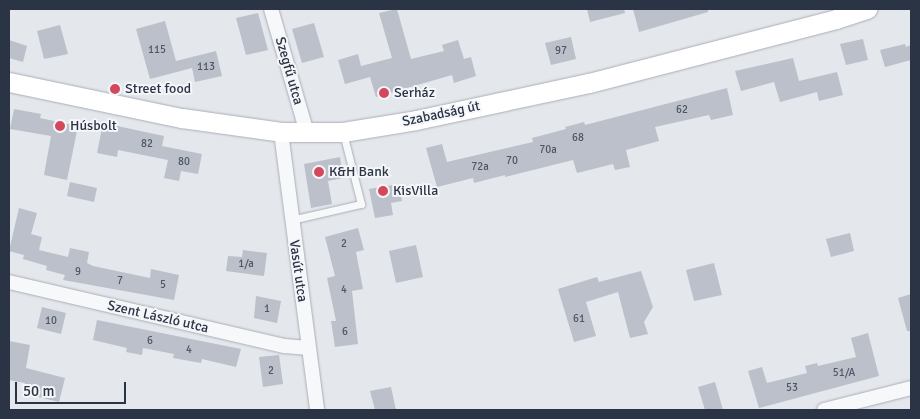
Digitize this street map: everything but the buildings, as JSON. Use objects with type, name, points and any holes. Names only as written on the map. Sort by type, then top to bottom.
[{"type":"main road","name":"Szabadság út","points":[[9,82],[182,118],[281,132],[343,132],[416,120],[589,83],[836,19],[867,9]]},
{"type":"street","name":"Szegfű utca","points":[[271,9],[307,133]]},
{"type":"street","name":"Vasút utca","points":[[281,132],[317,410]]},
{"type":"street","name":"Szent László utca","points":[[9,282],[285,346],[308,348]]},
{"type":"street","points":[[824,410],[911,388]]},
{"type":"lane","points":[[291,220],[360,204],[343,132]]},
{"type":"place","name":"Street food","points":[[115,89]]},
{"type":"place","name":"Serház","points":[[384,93]]},
{"type":"place","name":"Húsbolt","points":[[60,126]]},
{"type":"place","name":"K&H Bank","points":[[319,172]]},
{"type":"place","name":"KisVilla","points":[[383,191]]}]
